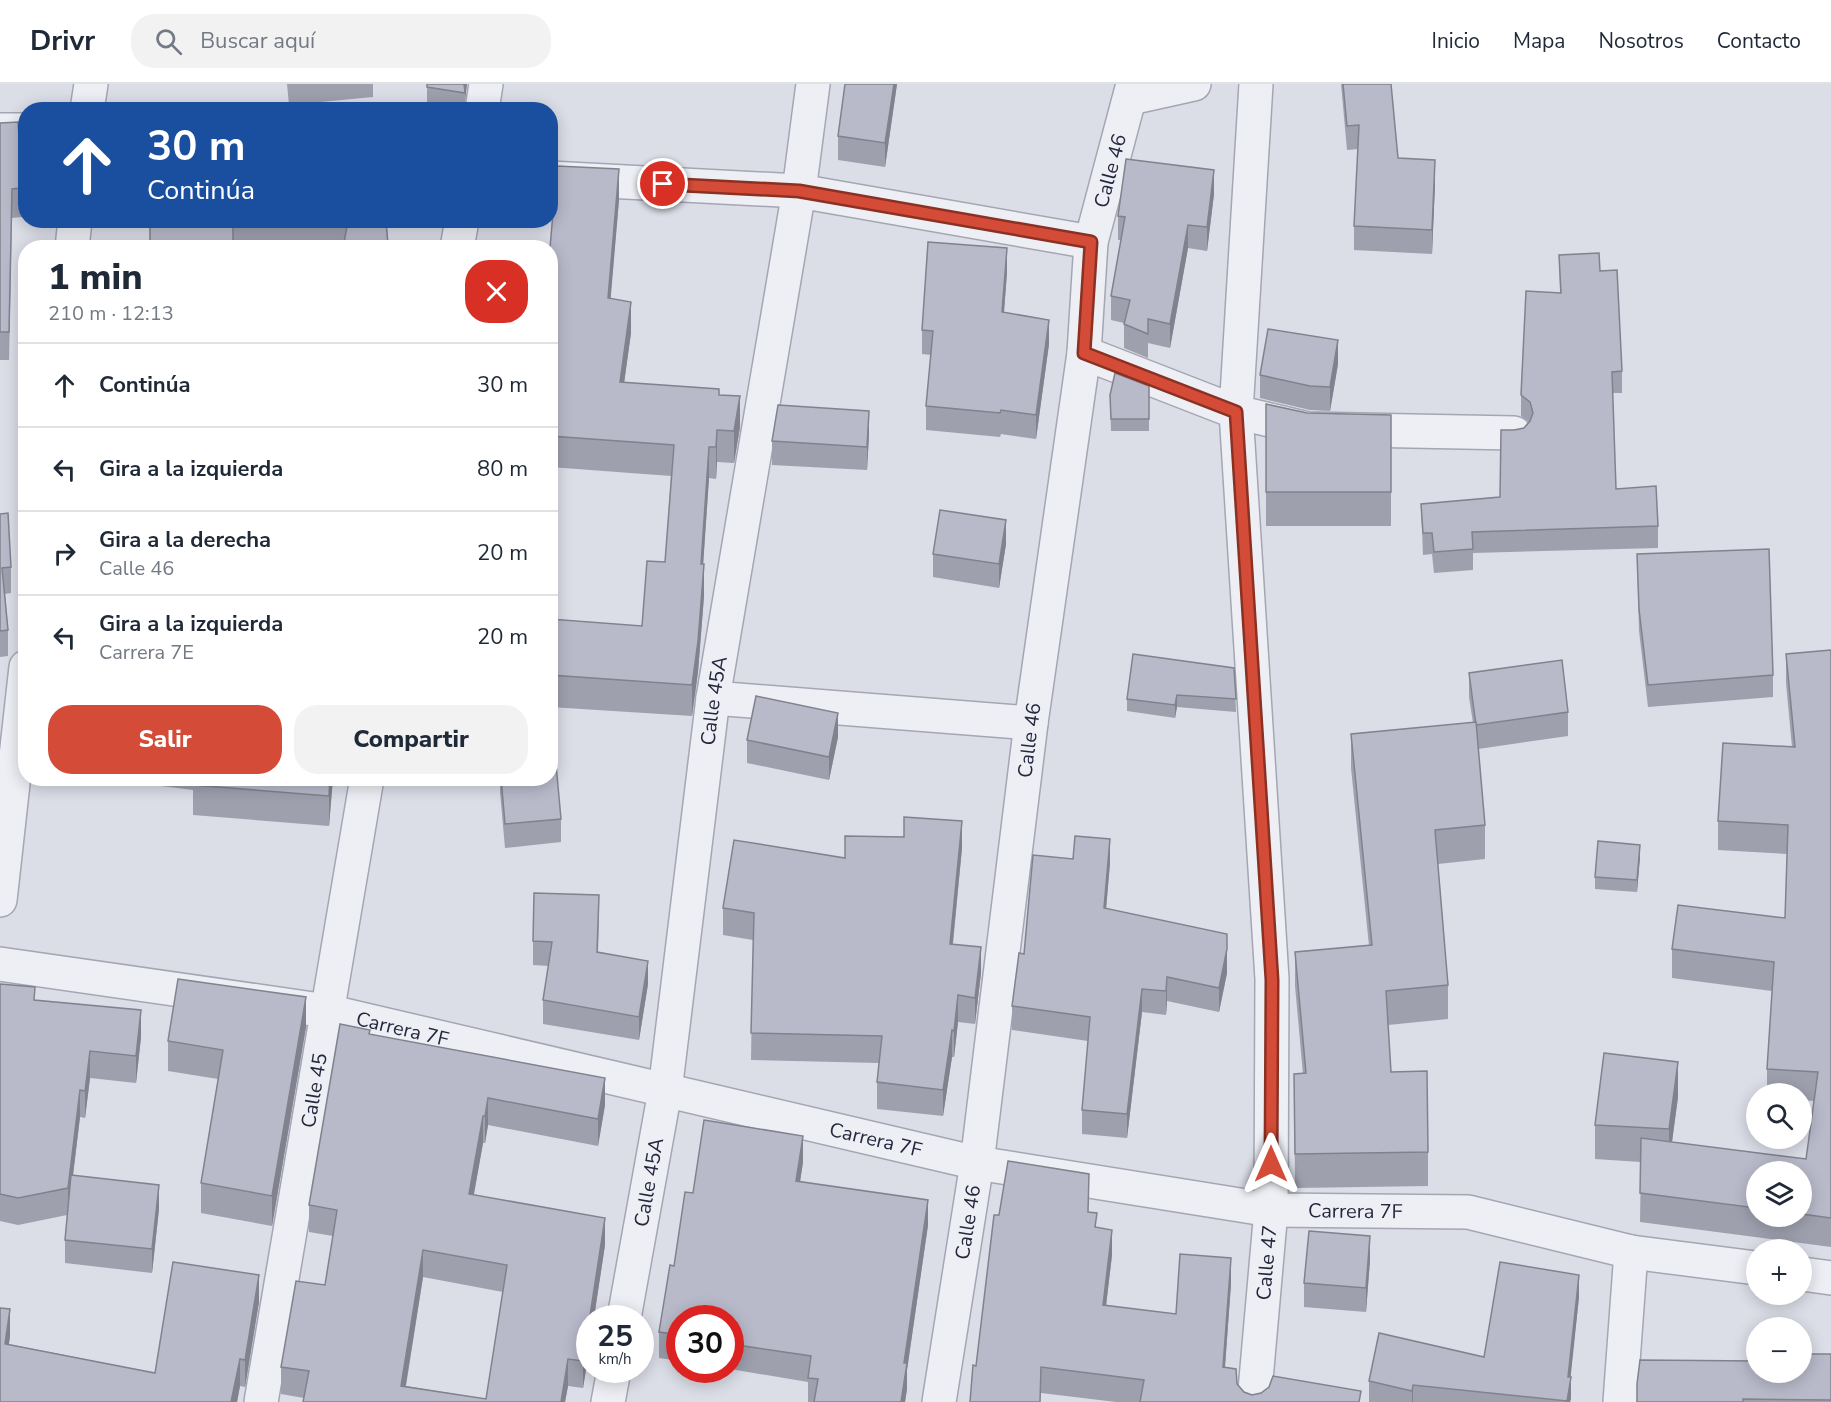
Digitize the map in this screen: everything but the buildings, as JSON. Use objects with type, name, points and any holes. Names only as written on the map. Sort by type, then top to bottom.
[{"type":"street","points":[[88,102],[91,84]]},
{"type":"street","points":[[483,102],[486,84]]},
{"type":"street","name":"Calle 45A","points":[[626,1305],[665,1091],[713,698],[799,191],[813,84]]},
{"type":"street","points":[[1132,91],[1194,84]]},
{"type":"street","name":"Calle 47","points":[[1254,1402],[1271,1210],[1272,980],[1236,412],[1256,84]]},
{"type":"street","name":"Calle 46","points":[[939,1402],[977,1163],[1031,723],[1084,353],[1091,242],[1132,91]]},
{"type":"street","points":[[0,130],[18,130]]},
{"type":"street","points":[[558,178],[799,191],[1091,242]]},
{"type":"street","points":[[1084,353],[1236,412],[1308,429],[1514,433]]},
{"type":"street","points":[[713,698],[1031,723]]},
{"type":"street","points":[[0,900],[18,739]]},
{"type":"street","name":"Calle 45","points":[[261,1402],[366,786]]},
{"type":"street","name":"Carrera 7F","points":[[0,964],[327,1011],[977,1163],[1271,1210],[1468,1212],[1631,1252],[1746,1267]]},
{"type":"street","points":[[1620,1402],[1631,1252]]},
{"type":"street","points":[[1812,1275],[1831,1278]]},
{"type":"street","points":[[608,1402],[612,1383]]},
{"type":"route","points":[[663,184],[799,191],[1091,242],[1084,353],[1236,412],[1272,980],[1271,1164]]}]
